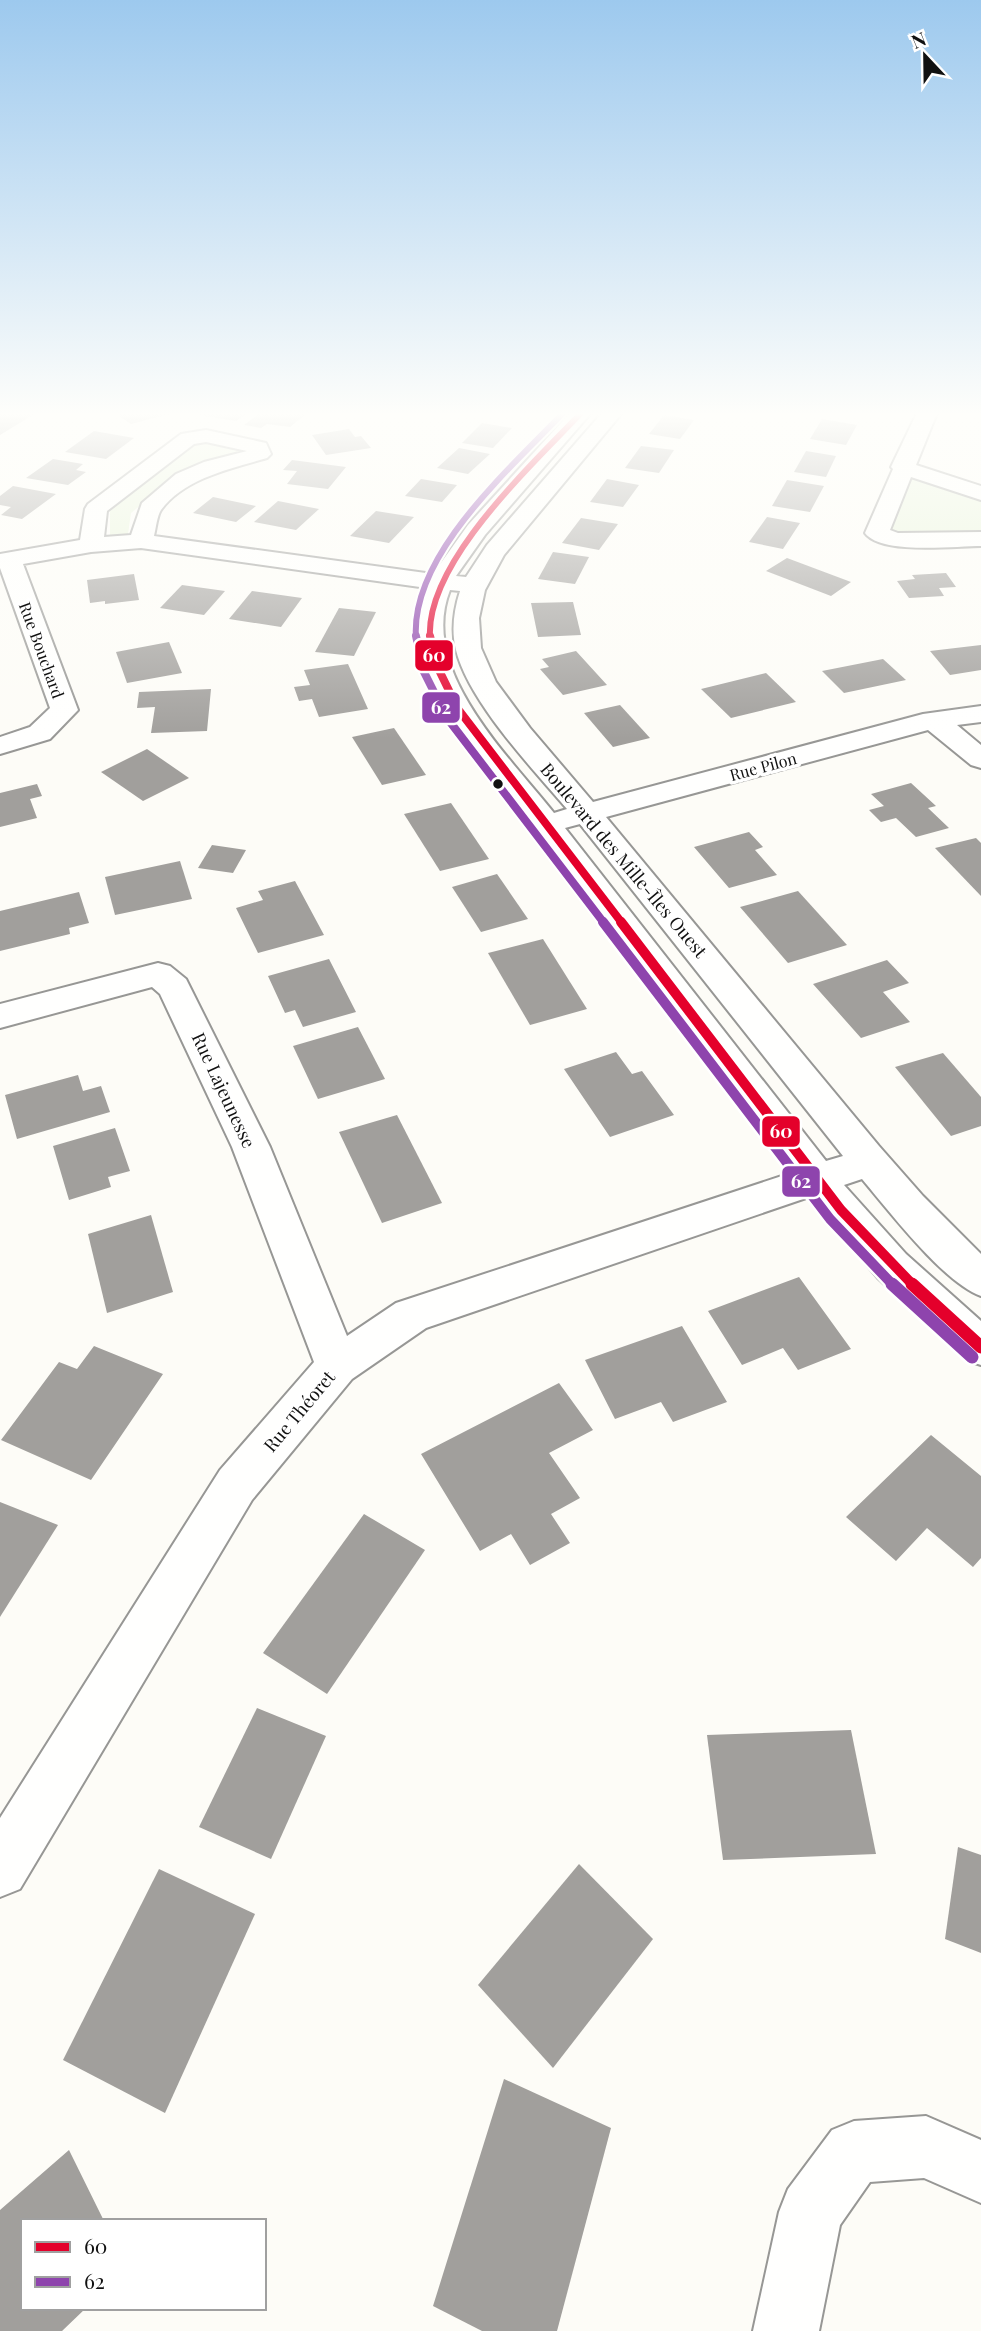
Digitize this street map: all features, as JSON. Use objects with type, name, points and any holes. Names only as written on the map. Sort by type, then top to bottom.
[{"type":"street","points":[[91,545],[94,522]]},
{"type":"street","points":[[141,541],[146,522]]},
{"type":"street","name":"Boulevard des Mille-Îles Ouest","points":[[483,522],[464,543],[440,583],[431,623],[434,659],[442,682],[458,709],[858,1229],[892,1266],[981,1347]]},
{"type":"street","name":"Boulevard des Mille-Îles Ouest","points":[[519,522],[495,550],[473,585],[468,602],[466,626],[469,651],[492,697],[869,1162],[934,1236],[981,1279]]},
{"type":"street","points":[[881,522],[877,533],[895,540],[981,538]]},
{"type":"street","points":[[5,560],[91,545],[141,541],[440,583],[473,585]]},
{"type":"street","name":"Rue Bouchard","points":[[0,746],[40,733],[64,710],[5,560]]},
{"type":"street","name":"Rue Pilon","points":[[546,824],[933,720],[981,714]]},
{"type":"street","points":[[933,720],[981,759]]},
{"type":"street","name":"Rue Lajeunesse","points":[[0,1016],[158,974],[174,987],[251,1147],[337,1366]]},
{"type":"street","name":"Rue Théoret","points":[[0,1869],[236,1485],[337,1366],[411,1315],[869,1162]]},
{"type":"street","points":[[786,2331],[811,2212],[854,2152],[926,2147],[981,2172]]},
{"type":"green space","points":[[110,522],[130,522],[128,534],[110,536]]},
{"type":"green space","points":[[892,522],[981,522],[981,535],[902,536],[888,531]]},
{"type":"building","points":[[254,522],[305,522],[296,530]]},
{"type":"building","points":[[365,522],[409,522],[389,543],[350,536]]},
{"type":"building","points":[[578,522],[618,524],[599,550],[562,543]]},
{"type":"building","points":[[764,522],[800,523],[783,549],[749,542]]},
{"type":"building","points":[[553,552],[589,557],[575,584],[538,579]]},
{"type":"building","points":[[787,558],[851,582],[831,596],[766,571]]},
{"type":"building","points":[[946,573],[956,587],[939,588],[944,596],[909,598],[897,581],[915,579],[912,575]]},
{"type":"building","points":[[134,574],[139,600],[90,603],[87,580]]},
{"type":"building","points":[[182,585],[225,591],[204,615],[160,608]]},
{"type":"building","points":[[252,591],[302,598],[281,627],[229,619]]},
{"type":"building","points":[[573,602],[581,635],[538,637],[531,603]]},
{"type":"building","points":[[339,608],[376,612],[354,656],[315,652]]},
{"type":"building","points":[[169,642],[182,673],[127,683],[116,652]]},
{"type":"building","points":[[981,645],[981,670],[950,675],[930,651]]},
{"type":"building","points":[[576,651],[607,685],[563,695],[540,669],[549,667],[542,659]]},
{"type":"building","points":[[883,659],[906,680],[844,693],[822,671]]},
{"type":"building","points":[[348,664],[368,709],[319,717],[312,699],[299,701],[294,687],[310,685],[304,670]]},
{"type":"building","points":[[766,673],[796,702],[731,718],[701,689]]},
{"type":"building","points":[[211,689],[207,731],[151,733],[155,707],[137,708],[139,692]]},
{"type":"building","points":[[620,705],[650,738],[613,747],[584,713]]},
{"type":"building","points":[[394,728],[426,775],[382,785],[352,737]]},
{"type":"building","points":[[147,749],[189,778],[143,801],[101,772]]},
{"type":"building","points":[[911,783],[936,806],[928,808],[949,828],[916,837],[896,818],[881,822],[869,810],[884,806],[871,794]]},
{"type":"building","points":[[37,784],[42,796],[30,799],[37,818],[0,827],[0,793]]},
{"type":"building","points":[[451,803],[489,859],[440,871],[404,814]]},
{"type":"building","points":[[749,832],[763,847],[755,850],[777,875],[729,888],[694,847]]},
{"type":"building","points":[[976,838],[981,843],[981,896],[935,848]]},
{"type":"building","points":[[212,845],[246,850],[233,873],[198,868]]},
{"type":"building","points":[[180,861],[192,899],[115,915],[105,877]]},
{"type":"building","points":[[497,874],[528,919],[481,932],[452,887]]},
{"type":"building","points":[[295,881],[324,935],[258,953],[236,908],[263,900],[258,891]]},
{"type":"building","points":[[798,891],[847,945],[788,963],[740,907]]},
{"type":"building","points":[[79,892],[89,923],[69,928],[70,934],[0,951],[0,911]]},
{"type":"building","points":[[543,939],[587,1009],[530,1025],[488,953]]},
{"type":"building","points":[[329,959],[356,1012],[303,1027],[295,1010],[285,1013],[268,976]]},
{"type":"building","points":[[887,960],[909,983],[883,992],[910,1022],[861,1038],[813,984]]},
{"type":"building","points":[[358,1027],[385,1079],[318,1099],[293,1046]]},
{"type":"building","points":[[616,1052],[632,1074],[642,1071],[674,1115],[610,1137],[564,1069]]},
{"type":"building","points":[[943,1053],[981,1097],[981,1126],[951,1136],[895,1067]]},
{"type":"building","points":[[78,1075],[83,1091],[101,1086],[110,1112],[17,1139],[5,1095]]},
{"type":"building","points":[[397,1115],[442,1203],[382,1223],[339,1132]]},
{"type":"building","points":[[115,1128],[130,1171],[108,1177],[111,1187],[69,1200],[53,1146]]},
{"type":"building","points":[[151,1215],[173,1292],[107,1313],[88,1234]]},
{"type":"building","points":[[799,1277],[851,1349],[798,1370],[783,1348],[742,1365],[708,1311]]},
{"type":"building","points":[[682,1326],[727,1402],[673,1422],[661,1402],[615,1419],[585,1360]]},
{"type":"building","points":[[94,1346],[163,1374],[91,1480],[1,1440],[59,1362],[77,1369]]},
{"type":"building","points":[[559,1383],[593,1430],[549,1453],[580,1498],[551,1514],[570,1543],[530,1565],[511,1534],[480,1551],[421,1454]]},
{"type":"building","points":[[931,1435],[981,1476],[981,1558],[973,1567],[927,1528],[896,1561],[846,1517]]},
{"type":"building","points":[[0,1502],[58,1525],[0,1617]]},
{"type":"building","points":[[364,1514],[425,1550],[327,1694],[263,1653]]},
{"type":"building","points":[[257,1708],[326,1736],[271,1859],[199,1827]]},
{"type":"building","points":[[851,1730],[876,1854],[723,1860],[707,1735]]},
{"type":"building","points":[[958,1847],[981,1855],[981,1953],[945,1939]]},
{"type":"building","points":[[579,1864],[653,1939],[553,2068],[478,1985]]},
{"type":"building","points":[[159,1869],[255,1914],[165,2113],[63,2060]]},
{"type":"building","points":[[504,2079],[611,2128],[557,2331],[482,2331],[433,2306]]},
{"type":"building","points":[[69,2150],[103,2219],[21,2219],[21,2310],[84,2310],[62,2331],[0,2331],[0,2210]]},
{"type":"transit line","name":"62","points":[[464,522],[435,565],[422,593],[416,621],[420,659],[429,684],[447,718],[830,1219],[883,1276],[972,1357]]},
{"type":"transit line","name":"60","points":[[483,522],[449,570],[436,598],[430,624],[432,647],[438,668],[458,709],[841,1210],[892,1266],[981,1347]]}]
